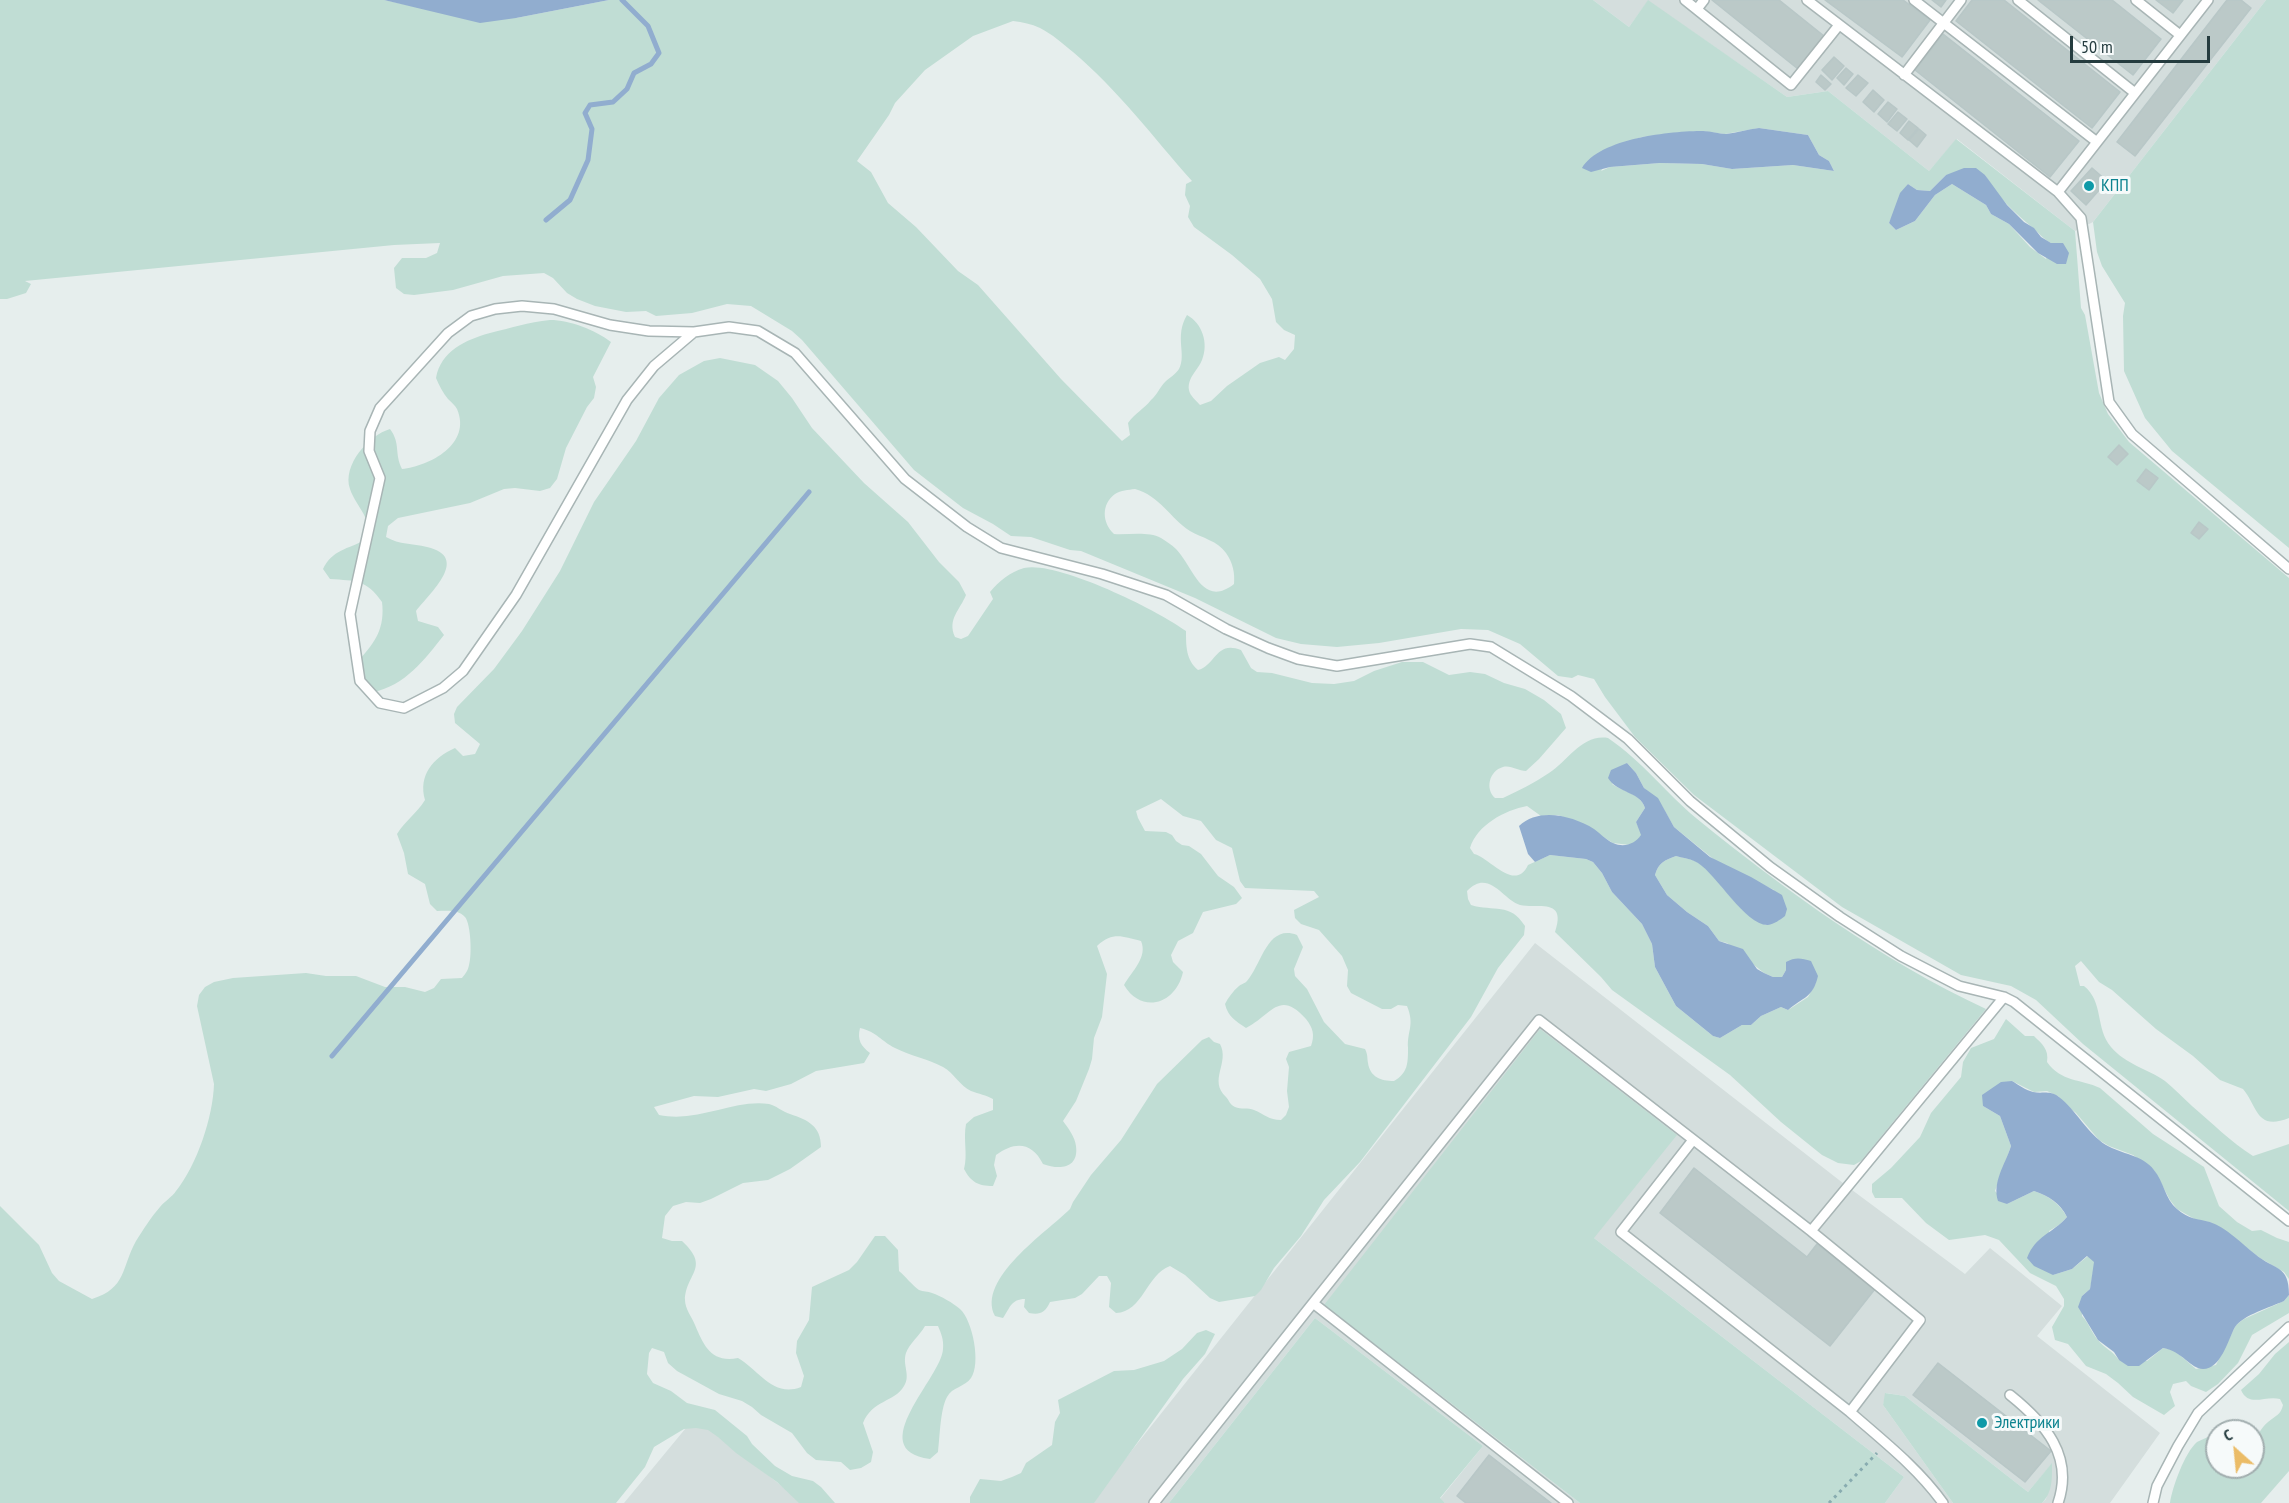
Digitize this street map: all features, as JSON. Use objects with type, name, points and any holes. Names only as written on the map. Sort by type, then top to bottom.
[{"type":"lane","points":[[1685,0],[1791,85],[1839,25]]},
{"type":"lane","points":[[1697,9],[1704,0]]},
{"type":"lane","points":[[1807,0],[2058,192],[2081,218],[2109,402],[2132,435],[2289,568]]},
{"type":"lane","points":[[1914,0],[2097,142]]},
{"type":"lane","points":[[1904,75],[1961,0]]},
{"type":"lane","points":[[2018,0],[2135,93]]},
{"type":"lane","points":[[2136,0],[2180,35]]},
{"type":"lane","points":[[2058,192],[2208,0]]},
{"type":"lane","points":[[694,332],[654,366],[627,400],[516,595],[463,671],[443,688],[404,708],[380,703],[360,681],[350,614],[380,478],[369,451],[370,431],[380,408],[448,333],[471,316],[495,309],[522,306],[554,309],[610,325],[649,331],[694,332],[729,327],[758,331],[795,352],[905,478],[967,527],[1001,548],[1102,574],[1166,595],[1226,629],[1268,648],[1298,658],[1337,666],[1470,644],[1491,647],[1571,696],[1628,739],[1690,801],[1770,867],[1840,916],[1901,956],[1959,986],[2004,997],[2014,1002],[2289,1221]]},
{"type":"lane","points":[[1811,1231],[2004,997]]},
{"type":"lane","points":[[1154,1503],[1539,1020],[1811,1231],[1920,1320],[1850,1412]]},
{"type":"lane","points":[[1694,1140],[1621,1232],[1887,1443],[1934,1490],[1943,1503]]},
{"type":"lane","points":[[1313,1303],[1568,1503]]},
{"type":"lane","points":[[2153,1503],[2157,1486],[2198,1413],[2289,1327]]},
{"type":"lane","points":[[2010,1395],[2026,1408],[2046,1431],[2061,1457],[2063,1488],[2058,1503]]},
{"type":"path","points":[[1829,1503],[1887,1443]]},
{"type":"shaded area","points":[[1593,0],[2266,0],[2093,222],[2075,231],[1957,139],[1929,171],[1828,91],[1787,97],[1648,1],[1629,27]]},
{"type":"shaded area","points":[[1535,943],[1848,1187],[1965,1274],[1990,1248],[2062,1306],[2037,1336],[2160,1433],[2110,1503],[2042,1503],[2046,1499],[2052,1464],[2028,1492],[1905,1396],[1886,1393],[1883,1405],[1953,1503],[1885,1503],[1904,1477],[1594,1238],[1324,1305],[1580,1503],[1445,1503],[1440,1499],[1483,1446],[1315,1318],[1169,1503],[1090,1503]]},
{"type":"shaded area","points":[[695,1417],[803,1503],[624,1503]]},
{"type":"green space","points":[[0,0],[384,0],[435,11],[516,18],[609,0],[1593,0],[1629,27],[1648,0],[1787,97],[1828,91],[1929,171],[1956,139],[2075,231],[2081,308],[2085,315],[2099,393],[2108,414],[2129,442],[2289,578],[2289,1118],[2278,1121],[2264,1119],[2259,1115],[2243,1089],[2220,1080],[2112,990],[2099,982],[2081,961],[2075,966],[2080,986],[2084,986],[2090,992],[2097,1007],[2106,1040],[2117,1053],[2165,1081],[2237,1145],[2253,1156],[2289,1144],[2289,1211],[2083,1044],[2036,1000],[2011,986],[1961,975],[1842,907],[1694,795],[1635,737],[1594,679],[1578,675],[1572,678],[1558,676],[1520,644],[1488,630],[1461,629],[1379,643],[1337,647],[1301,644],[1276,638],[1195,598],[1081,551],[1070,550],[1031,537],[1011,536],[963,508],[914,470],[802,340],[792,331],[751,306],[727,304],[692,313],[656,316],[646,311],[626,312],[595,306],[577,299],[544,273],[503,276],[453,290],[414,295],[404,294],[396,288],[394,268],[402,258],[426,258],[437,253],[440,243],[394,245],[25,281],[31,284],[26,293],[0,299]],"holes":[[[1013,21],[1033,25],[1057,39],[1105,82],[1192,181],[1186,184],[1185,195],[1190,206],[1188,217],[1194,227],[1260,279],[1272,299],[1276,322],[1284,330],[1295,335],[1294,349],[1285,360],[1279,357],[1260,363],[1227,386],[1211,401],[1200,405],[1191,394],[1189,386],[1204,354],[1204,340],[1197,323],[1187,315],[1181,331],[1182,357],[1179,369],[1128,423],[1130,435],[1122,441],[1061,379],[978,285],[958,271],[916,227],[888,203],[871,172],[857,161],[895,103],[925,70],[973,36]],[[1759,128],[1808,135],[1819,155],[1829,161],[1834,171],[1793,165],[1732,169],[1702,164],[1660,163],[1610,167],[1601,171],[1620,144],[1642,137],[1701,131],[1725,134]],[[1946,175],[1985,175],[2006,204],[2051,243],[2046,259],[2030,247],[2009,224],[1991,214],[1986,205],[1952,184],[1935,195],[1915,221],[1896,230],[1889,223],[1908,184],[1917,190],[1930,191]],[[1135,489],[1144,492],[1183,526],[1223,549],[1232,564],[1234,584],[1223,590],[1214,591],[1206,588],[1199,582],[1176,549],[1161,538],[1144,534],[1114,534],[1107,525],[1105,508],[1110,498],[1122,491]]]},
{"type":"green space","points":[[2266,0],[2289,0],[2289,548],[2172,451],[2145,418],[2124,371],[2123,316],[2125,303],[2102,266],[2097,252],[2093,222]]},
{"type":"green space","points":[[550,320],[582,326],[611,342],[593,377],[596,387],[594,398],[566,448],[557,479],[550,488],[540,491],[504,489],[470,503],[398,518],[388,526],[386,537],[391,540],[427,547],[440,552],[446,559],[447,567],[443,576],[416,611],[418,621],[438,627],[444,635],[422,662],[405,678],[373,692],[362,673],[359,660],[370,647],[381,627],[382,602],[365,585],[354,581],[330,579],[323,569],[336,554],[365,540],[366,519],[350,489],[350,470],[354,461],[366,444],[390,429],[395,439],[402,469],[425,463],[446,451],[454,443],[459,433],[460,422],[457,409],[444,394],[436,378],[443,361],[456,348],[472,339],[520,325]]},
{"type":"green space","points":[[720,358],[755,365],[778,381],[812,428],[864,483],[908,522],[939,562],[959,582],[966,595],[953,620],[955,637],[961,639],[968,636],[993,599],[990,592],[1009,574],[1024,568],[1039,568],[1082,579],[1131,600],[1172,622],[1186,631],[1189,657],[1198,670],[1221,651],[1233,648],[1241,650],[1251,668],[1257,672],[1272,673],[1312,683],[1334,684],[1354,681],[1374,671],[1402,662],[1423,662],[1449,675],[1470,672],[1485,674],[1525,689],[1544,700],[1561,714],[1566,728],[1526,771],[1503,767],[1494,772],[1489,785],[1495,798],[1503,798],[1538,780],[1590,740],[1608,738],[1632,757],[1696,818],[1800,898],[1835,923],[1909,969],[1986,1009],[1861,1161],[1854,1165],[1838,1163],[1822,1155],[1781,1122],[1730,1075],[1612,990],[1555,932],[1558,921],[1554,909],[1520,905],[1489,884],[1475,885],[1467,891],[1471,905],[1501,909],[1513,914],[1525,926],[1524,935],[1498,968],[1471,1017],[1360,1162],[1324,1200],[1301,1236],[1274,1268],[1255,1296],[1219,1302],[1210,1298],[1185,1275],[1170,1266],[1155,1277],[1139,1300],[1125,1311],[1116,1313],[1109,1307],[1111,1283],[1107,1276],[1099,1276],[1082,1294],[1075,1298],[1050,1302],[1042,1312],[1029,1313],[1024,1307],[1025,1299],[1020,1299],[1014,1302],[1003,1318],[995,1316],[992,1302],[995,1287],[1004,1272],[1031,1243],[1070,1209],[1091,1175],[1121,1140],[1157,1084],[1202,1040],[1209,1037],[1220,1044],[1223,1058],[1219,1084],[1221,1091],[1232,1105],[1237,1108],[1252,1109],[1277,1120],[1281,1120],[1286,1115],[1289,1107],[1287,1091],[1289,1067],[1286,1059],[1289,1052],[1311,1046],[1313,1032],[1310,1025],[1297,1010],[1282,1005],[1246,1028],[1230,1015],[1225,1004],[1235,990],[1247,981],[1266,948],[1279,935],[1287,933],[1297,935],[1303,947],[1294,969],[1295,976],[1307,989],[1324,1022],[1345,1044],[1365,1049],[1371,1072],[1381,1079],[1394,1081],[1402,1075],[1406,1067],[1411,1023],[1407,1006],[1398,1005],[1391,1009],[1382,1009],[1351,993],[1347,986],[1348,970],[1342,956],[1319,930],[1301,924],[1295,918],[1294,910],[1319,897],[1314,891],[1245,888],[1240,881],[1232,848],[1216,840],[1201,821],[1183,816],[1161,799],[1136,811],[1145,831],[1166,832],[1182,845],[1189,846],[1201,854],[1218,876],[1234,887],[1242,898],[1236,904],[1203,912],[1193,933],[1178,941],[1171,955],[1173,962],[1183,972],[1173,992],[1158,1002],[1149,1003],[1140,1000],[1124,985],[1141,958],[1143,947],[1141,941],[1113,937],[1097,946],[1107,974],[1102,1017],[1094,1038],[1089,1069],[1076,1101],[1063,1121],[1075,1143],[1076,1154],[1067,1166],[1055,1167],[1043,1164],[1034,1151],[1023,1146],[1010,1147],[996,1155],[994,1165],[997,1176],[993,1186],[976,1182],[964,1169],[966,1124],[974,1117],[993,1110],[993,1099],[967,1089],[943,1067],[895,1048],[871,1032],[860,1028],[861,1042],[870,1053],[864,1063],[816,1071],[791,1084],[766,1091],[754,1089],[718,1097],[694,1096],[654,1107],[659,1115],[674,1117],[756,1103],[769,1104],[808,1122],[819,1134],[821,1147],[790,1169],[768,1180],[743,1183],[700,1203],[686,1202],[673,1206],[665,1216],[662,1238],[682,1241],[695,1258],[695,1271],[686,1291],[685,1303],[705,1346],[715,1355],[721,1358],[738,1358],[774,1386],[782,1389],[801,1387],[804,1376],[796,1353],[797,1341],[809,1320],[812,1287],[849,1270],[875,1236],[885,1236],[898,1250],[899,1271],[916,1288],[947,1300],[965,1315],[974,1343],[974,1372],[968,1381],[947,1397],[942,1416],[938,1452],[930,1459],[911,1453],[903,1442],[904,1428],[911,1411],[939,1361],[943,1349],[938,1326],[925,1326],[907,1350],[905,1357],[907,1378],[904,1386],[895,1396],[872,1409],[867,1415],[863,1423],[873,1452],[871,1462],[861,1468],[850,1470],[841,1462],[816,1460],[807,1453],[792,1433],[761,1415],[752,1407],[742,1401],[719,1394],[677,1371],[668,1363],[664,1352],[652,1348],[649,1353],[647,1374],[653,1383],[671,1391],[687,1403],[715,1410],[747,1436],[752,1444],[775,1466],[792,1476],[813,1481],[835,1503],[799,1503],[777,1482],[736,1453],[718,1437],[708,1430],[696,1428],[684,1429],[654,1447],[645,1467],[616,1503],[0,1503],[0,1206],[39,1245],[52,1273],[59,1281],[92,1299],[103,1294],[117,1283],[136,1241],[150,1219],[184,1180],[207,1126],[214,1084],[197,1006],[199,995],[205,987],[214,982],[233,978],[306,973],[356,976],[385,987],[405,987],[425,992],[434,988],[441,979],[462,978],[470,961],[470,933],[467,921],[459,913],[437,911],[430,904],[425,884],[408,874],[397,834],[425,800],[424,783],[429,768],[434,762],[455,748],[463,756],[475,754],[480,744],[455,723],[454,714],[457,707],[494,669],[522,631],[560,571],[594,502],[636,441],[659,398],[679,375],[704,361]],"holes":[[[1627,763],[1636,773],[1644,788],[1662,806],[1674,827],[1717,862],[1774,890],[1779,920],[1766,925],[1755,919],[1738,905],[1699,863],[1676,856],[1662,862],[1655,875],[1667,895],[1708,926],[1719,941],[1727,943],[1764,973],[1773,977],[1782,977],[1786,970],[1816,983],[1808,997],[1788,1010],[1781,1007],[1761,1016],[1751,1025],[1742,1025],[1720,1038],[1713,1036],[1676,1006],[1655,967],[1652,944],[1642,924],[1612,892],[1593,862],[1586,859],[1550,855],[1528,865],[1523,873],[1516,876],[1509,875],[1474,854],[1470,848],[1479,832],[1493,820],[1510,811],[1527,806],[1541,816],[1558,815],[1584,825],[1613,843],[1630,845],[1642,835],[1636,822],[1645,808],[1636,796],[1612,784]]]},
{"type":"green space","points":[[2006,1019],[2025,1036],[2034,1036],[2040,1042],[2046,1050],[2047,1062],[2059,1073],[2100,1088],[2153,1134],[2204,1167],[2219,1206],[2237,1222],[2252,1231],[2261,1230],[2289,1242],[2289,1279],[2284,1272],[2260,1258],[2221,1228],[2210,1222],[2198,1221],[2177,1209],[2154,1170],[2133,1155],[2099,1140],[2058,1096],[2047,1091],[2034,1092],[2012,1081],[1983,1106],[2000,1116],[2011,1146],[1995,1191],[2007,1204],[2034,1191],[2053,1201],[2064,1212],[2067,1217],[2049,1231],[2053,1275],[2072,1269],[2088,1256],[2095,1262],[2090,1289],[2082,1296],[2082,1316],[2098,1340],[2119,1360],[2147,1361],[2163,1348],[2174,1350],[2196,1369],[2216,1365],[2236,1325],[2284,1301],[2289,1295],[2289,1313],[2252,1335],[2238,1363],[2218,1384],[2206,1392],[2191,1386],[2186,1381],[2173,1384],[2170,1392],[2175,1406],[2164,1415],[2133,1397],[2106,1374],[2086,1366],[2068,1344],[2055,1340],[2052,1327],[2064,1306],[2064,1299],[2056,1286],[2030,1273],[1999,1240],[1985,1235],[1949,1240],[1926,1223],[1902,1198],[1875,1198],[1872,1192],[1872,1184],[1891,1168],[1920,1137],[1931,1113],[1961,1077],[1963,1062],[1971,1048],[1994,1039]]},
{"type":"green space","points":[[1540,1029],[1677,1135],[1594,1238],[1904,1477],[1885,1503],[1580,1503],[1324,1305]]},
{"type":"green space","points":[[1315,1318],[1483,1446],[1440,1498],[1445,1503],[1169,1503]]},
{"type":"green space","points":[[1206,1330],[1215,1334],[1205,1354],[1183,1379],[1094,1503],[970,1503],[970,1497],[980,1479],[1001,1481],[1021,1473],[1026,1463],[1052,1445],[1055,1422],[1060,1413],[1058,1400],[1114,1371],[1134,1370],[1164,1361],[1182,1349],[1197,1333]]},
{"type":"green space","points":[[2289,1342],[2289,1471],[2261,1503],[2170,1503],[2176,1480],[2188,1454],[2197,1442],[2205,1438],[2205,1479],[2265,1479],[2265,1425],[2279,1413],[2283,1405],[2280,1399],[2274,1398],[2253,1400],[2244,1395],[2241,1390],[2259,1374],[2275,1354]]},
{"type":"green space","points":[[1885,1393],[1905,1396],[2028,1492],[2052,1463],[2051,1484],[2046,1499],[2042,1503],[1953,1503],[1883,1405]]},
{"type":"water","points":[[384,0],[609,0],[480,23]]},
{"type":"water","points":[[1759,128],[1808,135],[1819,155],[1829,161],[1834,171],[1793,165],[1732,169],[1702,164],[1660,163],[1610,167],[1591,172],[1582,168],[1591,158],[1604,150],[1637,138],[1689,131],[1726,134]]},
{"type":"water","points":[[1964,168],[1976,168],[1985,175],[2007,205],[2041,237],[2051,243],[2063,243],[2069,253],[2066,264],[2057,264],[2038,253],[2009,224],[1991,214],[1986,205],[1952,184],[1935,195],[1915,221],[1896,230],[1889,223],[1900,193],[1908,184],[1917,190],[1930,191],[1946,175]]},
{"type":"water","points":[[1627,763],[1636,773],[1644,788],[1658,798],[1674,827],[1710,857],[1782,895],[1787,909],[1785,916],[1768,925],[1759,923],[1750,917],[1706,869],[1696,862],[1676,856],[1662,862],[1655,875],[1667,895],[1708,926],[1719,941],[1743,949],[1757,969],[1764,973],[1773,977],[1782,977],[1786,970],[1786,962],[1792,959],[1811,961],[1818,976],[1816,983],[1807,996],[1788,1010],[1781,1007],[1761,1016],[1751,1025],[1742,1025],[1720,1038],[1713,1036],[1676,1006],[1655,967],[1652,944],[1642,924],[1612,892],[1593,862],[1586,859],[1550,855],[1535,862],[1528,854],[1519,826],[1527,820],[1546,815],[1566,817],[1586,824],[1608,840],[1621,845],[1632,843],[1639,838],[1641,835],[1636,822],[1645,808],[1642,802],[1634,795],[1617,787],[1608,778],[1611,770]]},
{"type":"water","points":[[2012,1081],[2036,1093],[2056,1095],[2099,1140],[2144,1161],[2157,1175],[2177,1209],[2189,1217],[2210,1222],[2222,1228],[2262,1259],[2280,1269],[2286,1278],[2289,1295],[2284,1301],[2251,1315],[2239,1323],[2219,1359],[2209,1368],[2194,1366],[2176,1353],[2163,1348],[2139,1366],[2128,1366],[2119,1360],[2114,1352],[2098,1340],[2078,1307],[2082,1296],[2090,1289],[2094,1262],[2087,1256],[2072,1269],[2053,1275],[2034,1266],[2027,1258],[2035,1244],[2067,1217],[2061,1208],[2049,1198],[2034,1191],[2007,1204],[1998,1201],[1998,1180],[2011,1146],[2000,1116],[1983,1106],[1982,1095],[2001,1082]]},
{"type":"building","points":[[1712,0],[1779,0],[1824,36],[1798,69]]},
{"type":"building","points":[[1825,0],[1903,0],[1930,20],[1902,57]]},
{"type":"building","points":[[1932,0],[1946,0],[1941,7]]},
{"type":"building","points":[[1972,0],[2004,0],[2120,92],[2092,128],[1956,21]]},
{"type":"building","points":[[2038,0],[2112,0],[2161,39],[2133,75]]},
{"type":"building","points":[[2156,0],[2183,0],[2173,13]]},
{"type":"building","points":[[2227,0],[2241,0],[2251,8],[2135,156],[2117,142]]},
{"type":"building","points":[[1943,34],[2079,141],[2050,177],[1915,70]]},
{"type":"building","points":[[1834,57],[1844,66],[1832,80],[1822,70]]},
{"type":"building","points":[[1846,68],[1853,74],[1844,85],[1837,78]]},
{"type":"building","points":[[1821,75],[1831,84],[1825,90],[1816,82]]},
{"type":"building","points":[[1858,75],[1868,83],[1856,96],[1846,88]]},
{"type":"building","points":[[1873,90],[1884,100],[1874,112],[1863,102]]},
{"type":"building","points":[[1888,102],[1897,109],[1887,122],[1878,114]]},
{"type":"building","points":[[1898,112],[1907,119],[1897,131],[1888,124]]},
{"type":"building","points":[[1909,121],[1918,128],[1908,140],[1900,133]]},
{"type":"building","points":[[1919,129],[1926,135],[1917,147],[1909,140]]},
{"type":"building","name":"КПП","points":[[2092,168],[2107,181],[2086,205],[2071,191]]},
{"type":"building","points":[[2119,445],[2128,454],[2117,465],[2108,457]]},
{"type":"building","points":[[2146,469],[2158,478],[2149,490],[2137,481]]},
{"type":"building","points":[[2199,522],[2208,529],[2199,539],[2191,533]]},
{"type":"building","points":[[1694,1168],[1807,1257],[1817,1244],[1875,1289],[1830,1346],[1660,1213]]},
{"type":"building","name":"Электрики","points":[[1938,1363],[2051,1451],[2025,1482],[1913,1395]]},
{"type":"building","points":[[1489,1455],[1551,1503],[1466,1503],[1457,1496]]},
{"type":"waterway","points":[[546,220],[570,200],[588,160],[592,129],[585,113],[590,105],[613,102],[627,89],[634,73],[651,64],[659,53],[648,26],[622,0]]},
{"type":"waterway","points":[[332,1056],[809,492]]},
{"type":"place","name":"КПП","points":[[2089,186]]},
{"type":"place","name":"Электрики","points":[[1982,1423]]}]
